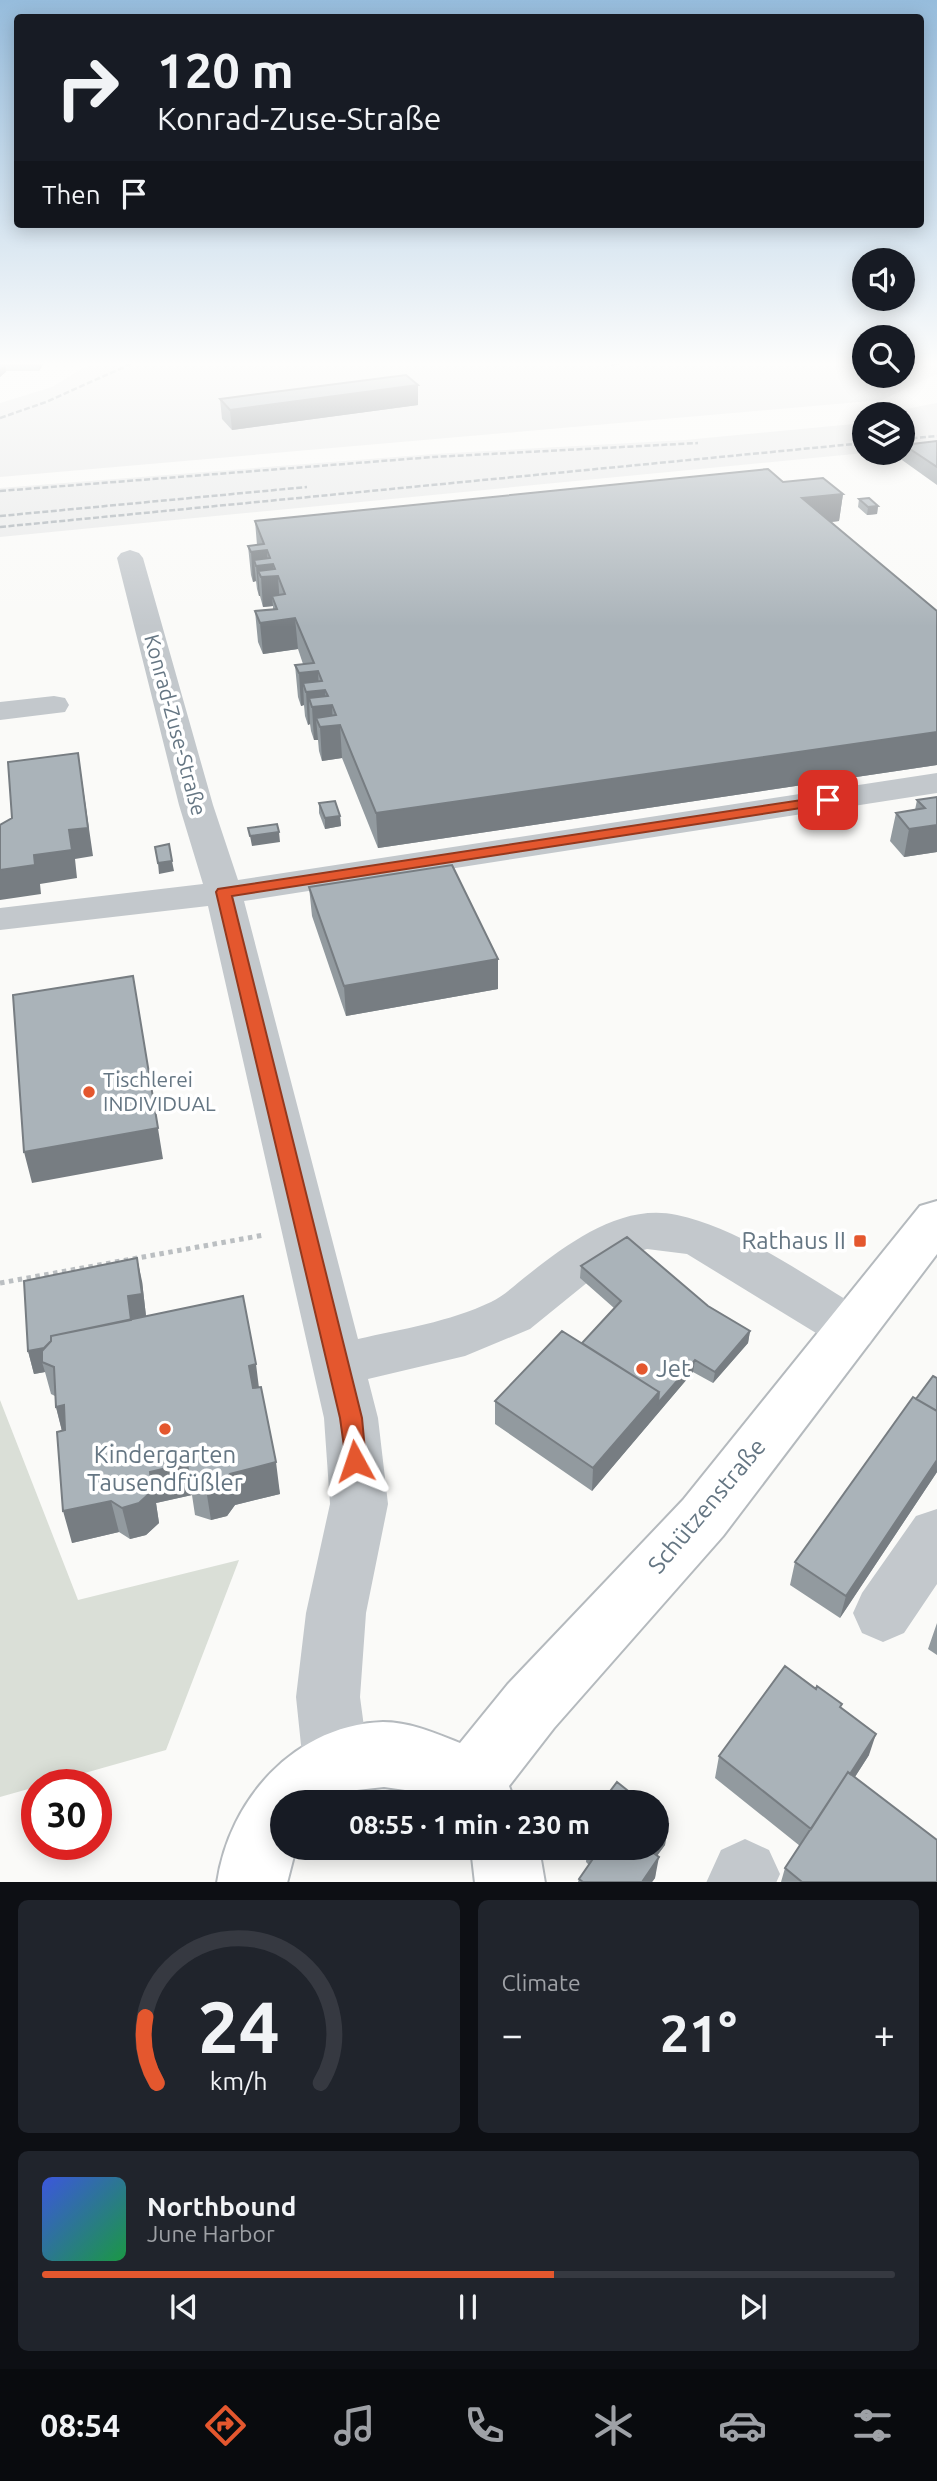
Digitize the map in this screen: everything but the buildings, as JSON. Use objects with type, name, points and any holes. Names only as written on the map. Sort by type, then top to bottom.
[{"type":"main road","name":"Schützenstraße","points":[[478,1790],[531,1706],[703,1518],[937,1219]]},
{"type":"main road","points":[[312,1783],[382,1753],[428,1761],[469,1790]]},
{"type":"main road","points":[[252,1882],[253,1871],[270,1826]]},
{"type":"main road","points":[[507,1860],[510,1882]]},
{"type":"street","name":"Konrad-Zuse-Straße","points":[[130,558],[196,805],[224,892],[351,1418],[359,1504],[336,1613],[328,1697],[312,1783]]},
{"type":"street","points":[[0,711],[54,705]]},
{"type":"street","points":[[0,919],[224,892],[937,783]]},
{"type":"street","points":[[338,1365],[465,1335],[512,1315],[582,1260],[615,1240],[647,1231],[675,1232],[702,1240],[852,1329]]},
{"type":"street","points":[[883,1613],[937,1535]]},
{"type":"path","points":[[0,1283],[306,1227]]},
{"type":"shaded area","points":[[0,451],[300,451],[0,477]]},
{"type":"shaded area","points":[[491,451],[852,451],[852,454],[0,537],[0,488]]},
{"type":"shaded area","points":[[0,1400],[78,1600],[239,1560],[166,1750],[99,1769],[21,1769],[21,1791],[0,1797]]},
{"type":"railway","points":[[0,491],[433,457],[550,451]]},
{"type":"railway","points":[[0,527],[783,451]]},
{"type":"railway","points":[[0,516],[307,487]]},
{"type":"place","name":"Tischlerei INDIVIDUAL","points":[[89,1092]]},
{"type":"place","name":"Rathaus II","points":[[860,1241]]},
{"type":"place","name":"Jet","points":[[642,1369]]},
{"type":"place","name":"Kindergarten Tausendfüßler","points":[[165,1429]]},
{"type":"route","points":[[355,1461],[351,1418],[224,892],[828,800]]}]
